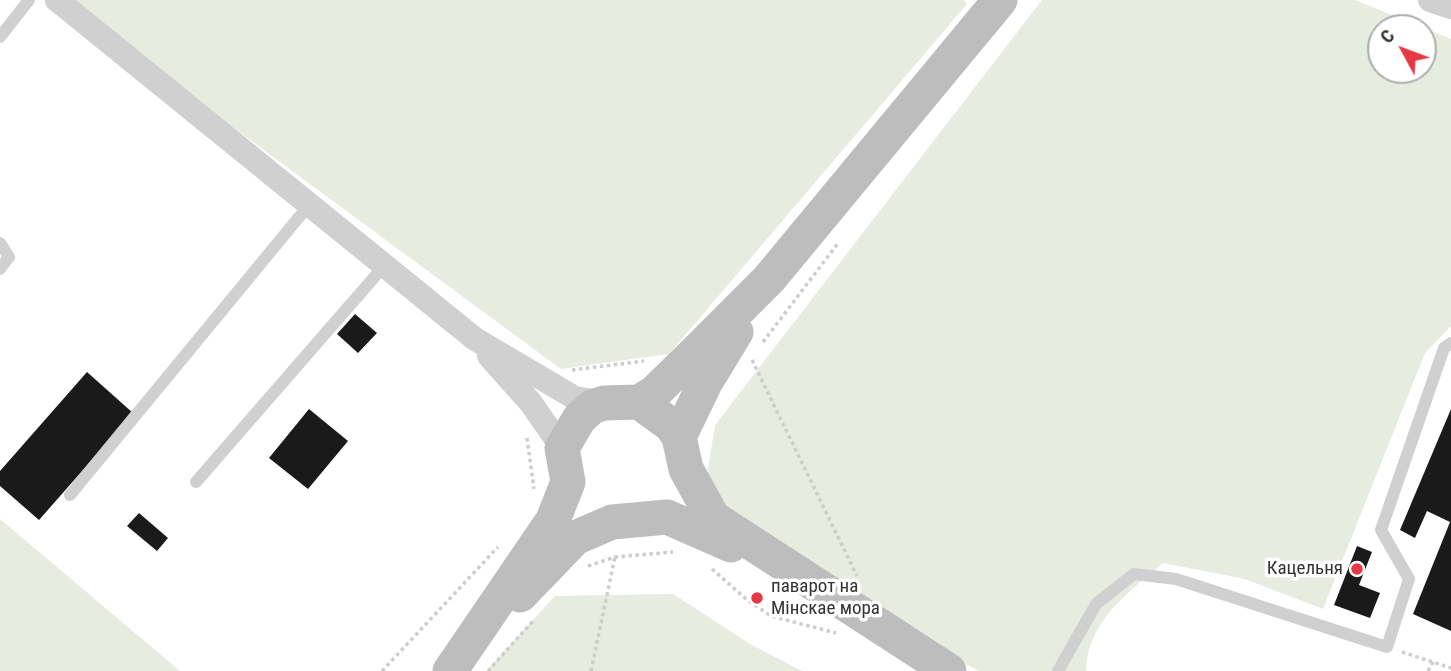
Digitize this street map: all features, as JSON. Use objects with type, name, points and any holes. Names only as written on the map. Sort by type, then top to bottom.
[{"type":"street","points":[[57,0],[475,339],[575,398],[604,403],[639,402],[654,393],[769,279],[1000,0]]},
{"type":"street","points":[[1430,0],[1451,7]]},
{"type":"street","points":[[490,617],[517,598],[575,538],[660,509],[674,495],[682,453],[711,372],[769,279]]},
{"type":"street","points":[[475,339],[531,403],[589,508],[625,520],[667,517],[822,591]]},
{"type":"street","points":[[639,402],[671,425],[713,518],[949,671]]},
{"type":"street","points":[[450,671],[490,617],[503,589],[553,520],[579,419],[592,407],[604,403]]},
{"type":"lane","points":[[0,37],[29,0]]},
{"type":"lane","points":[[70,495],[309,205]]},
{"type":"lane","points":[[0,243],[9,257],[0,268]]},
{"type":"lane","points":[[196,482],[384,266]]},
{"type":"lane","points":[[1058,671],[1096,604],[1134,574],[1175,579],[1387,647],[1409,579],[1381,530],[1444,348],[1451,343]]},
{"type":"path","points":[[759,347],[842,238]]},
{"type":"path","points":[[744,368],[750,358],[858,579]]},
{"type":"path","points":[[568,371],[648,361]]},
{"type":"path","points":[[525,425],[535,497]]},
{"type":"path","points":[[382,671],[500,544]]},
{"type":"path","points":[[579,569],[615,556],[679,552]]},
{"type":"path","points":[[591,671],[615,556]]},
{"type":"path","points":[[710,567],[746,599],[771,616],[838,634]]},
{"type":"path","points":[[1387,647],[1451,668]]},
{"type":"path","points":[[1429,671],[1433,662]]},
{"type":"shaded area","points":[[68,0],[964,0],[967,4],[669,354],[561,369],[143,61]]},
{"type":"shaded area","points":[[1042,0],[1355,0],[1389,14],[1367,14],[1367,84],[1437,84],[1437,33],[1451,39],[1451,326],[1425,353],[1323,609],[1245,579],[1163,563],[1124,597],[1102,623],[1088,653],[1086,671],[979,671],[939,650],[720,505],[707,476],[715,425]]},
{"type":"shaded area","points":[[0,519],[180,671],[0,671]]},
{"type":"shaded area","points":[[673,594],[750,644],[802,671],[486,671],[555,596]]},
{"type":"building","points":[[355,314],[377,333],[358,353],[337,334]]},
{"type":"building","points":[[87,372],[133,413],[39,520],[0,486],[0,471]]},
{"type":"building","points":[[309,409],[348,441],[308,489],[269,458]]},
{"type":"building","points":[[1451,409],[1451,631],[1413,614],[1450,522],[1427,511],[1415,538],[1400,530]]},
{"type":"building","points":[[139,513],[168,538],[157,551],[127,526]]},
{"type":"building","name":"Кацельня","points":[[1357,546],[1372,552],[1359,585],[1380,593],[1370,618],[1334,605]]},
{"type":"place","name":"Кацельня","points":[[1357,569]]},
{"type":"place","name":"паварот на Мінскае мора","points":[[757,598]]}]
